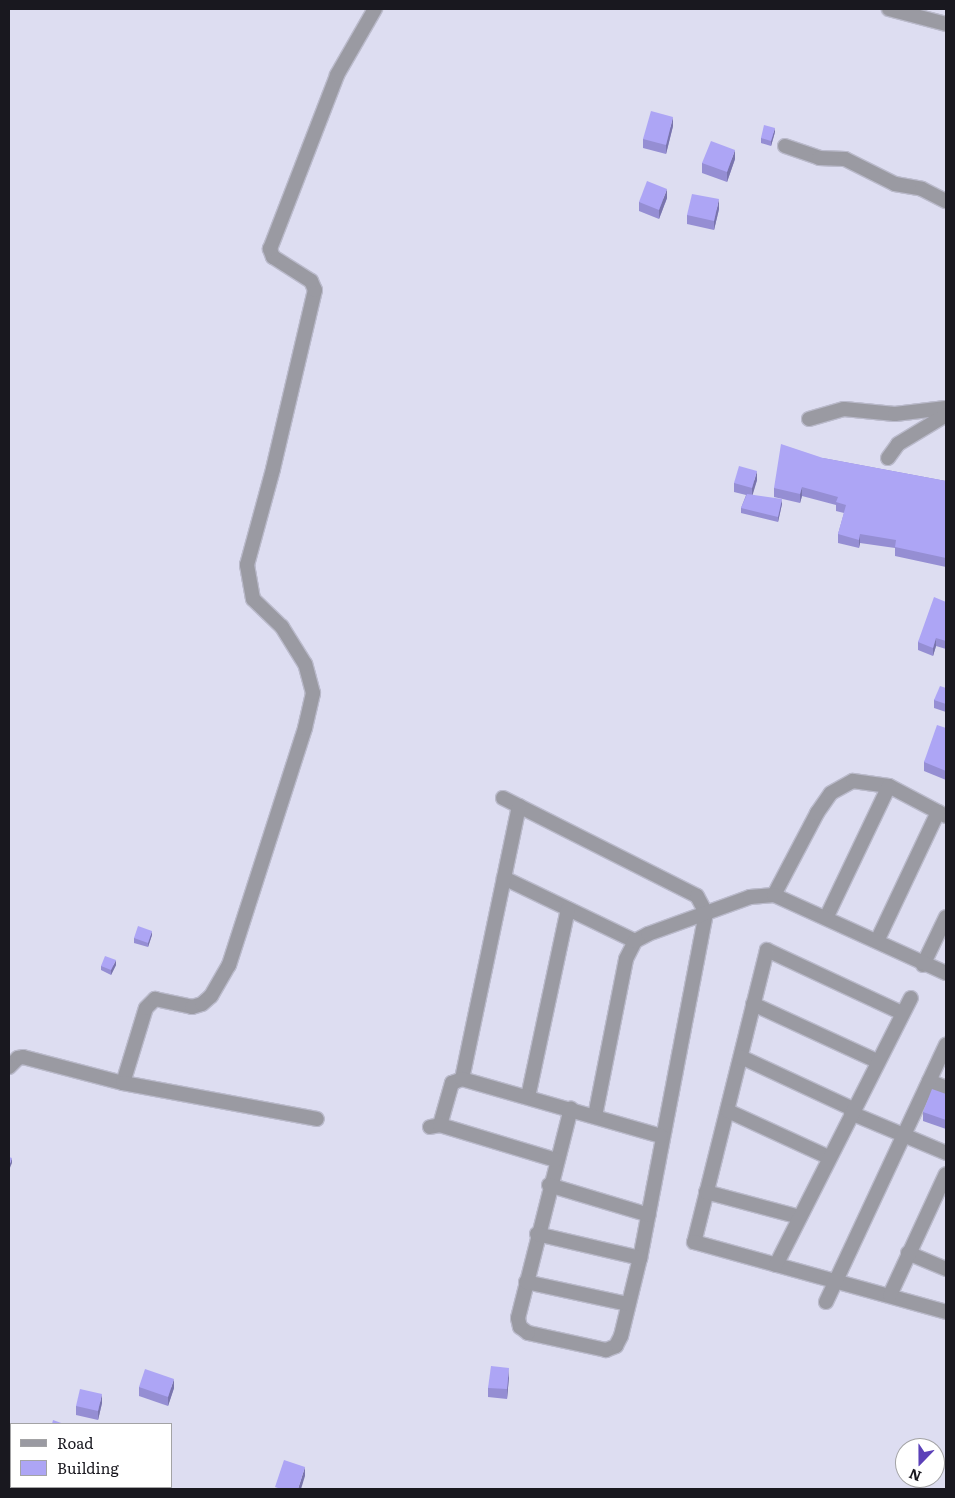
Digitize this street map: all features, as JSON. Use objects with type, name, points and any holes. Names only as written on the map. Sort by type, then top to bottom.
[{"type":"street","points":[[123,1083],[146,1008],[155,999],[192,1007],[202,1004],[211,996],[230,965],[305,728],[313,693],[305,664],[282,626],[253,599],[246,565],[273,469],[316,290],[311,281],[273,257],[270,249],[337,75],[375,9]]},
{"type":"street","points":[[889,9],[946,24]]},
{"type":"street","points":[[785,146],[819,158],[845,158],[895,184],[922,189],[946,201]]},
{"type":"street","points":[[809,419],[844,409],[895,414],[946,408]]},
{"type":"street","points":[[888,458],[898,444],[946,415]]},
{"type":"street","points":[[774,895],[817,813],[831,793],[853,781],[889,786],[942,814],[877,942]]},
{"type":"street","points":[[827,916],[889,786]]},
{"type":"street","points":[[503,798],[697,896],[706,913],[640,1258],[621,1336],[616,1346],[606,1350],[528,1333],[520,1327],[518,1318],[536,1234],[571,1109]]},
{"type":"street","points":[[462,1079],[519,806]]},
{"type":"street","points":[[504,878],[635,941]]},
{"type":"street","points":[[595,1116],[626,959],[635,941],[750,897],[774,895],[827,916],[923,965],[946,973]]},
{"type":"street","points":[[528,1097],[568,908]]},
{"type":"street","points":[[923,965],[946,917]]},
{"type":"street","points":[[902,1013],[767,950],[694,1242],[946,1312]]},
{"type":"street","points":[[776,1265],[828,1157],[911,998]]},
{"type":"street","points":[[753,1004],[877,1061]]},
{"type":"street","points":[[826,1302],[946,1045]]},
{"type":"street","points":[[9,1067],[18,1058],[23,1057],[123,1083],[317,1120]]},
{"type":"street","points":[[741,1057],[902,1136],[946,1153]]},
{"type":"street","points":[[556,1160],[435,1126],[452,1083],[462,1079],[662,1136]]},
{"type":"street","points":[[928,1081],[946,1088]]},
{"type":"street","points":[[728,1111],[828,1157]]},
{"type":"street","points":[[890,1296],[908,1253],[940,1206],[946,1174]]},
{"type":"street","points":[[549,1185],[649,1215]]},
{"type":"street","points":[[706,1192],[799,1217]]},
{"type":"street","points":[[536,1234],[640,1258]]},
{"type":"street","points":[[908,1253],[946,1269]]},
{"type":"street","points":[[526,1282],[628,1304]]},
{"type":"building","points":[[651,111],[673,117],[666,145],[643,139]]},
{"type":"building","points":[[764,125],[775,128],[771,141],[761,138]]},
{"type":"building","points":[[711,141],[735,150],[727,172],[702,163]]},
{"type":"building","points":[[647,181],[667,189],[659,210],[639,202]]},
{"type":"building","points":[[692,194],[719,199],[714,221],[687,215]]},
{"type":"building","points":[[781,444],[823,458],[946,481],[946,558],[895,547],[896,540],[860,534],[859,540],[838,534],[846,505],[836,502],[838,497],[802,487],[800,494],[774,488]]},
{"type":"building","points":[[739,466],[757,471],[752,488],[734,483]]},
{"type":"building","points":[[747,494],[782,499],[778,517],[741,508]]},
{"type":"building","points":[[934,597],[946,602],[946,641],[936,638],[933,648],[918,642]]},
{"type":"building","points":[[940,686],[946,688],[946,704],[934,700]]},
{"type":"building","points":[[937,725],[946,728],[946,771],[924,762]]},
{"type":"building","points":[[138,926],[152,931],[148,943],[134,938]]},
{"type":"building","points":[[105,956],[116,960],[111,970],[101,966]]},
{"type":"building","points":[[932,1089],[946,1094],[946,1120],[923,1112]]},
{"type":"building","points":[[491,1366],[509,1368],[507,1389],[488,1388]]},
{"type":"building","points":[[145,1369],[174,1379],[168,1397],[139,1387]]},
{"type":"building","points":[[80,1389],[102,1394],[98,1411],[76,1406]]},
{"type":"building","points":[[284,1460],[305,1467],[298,1489],[275,1487]]}]
